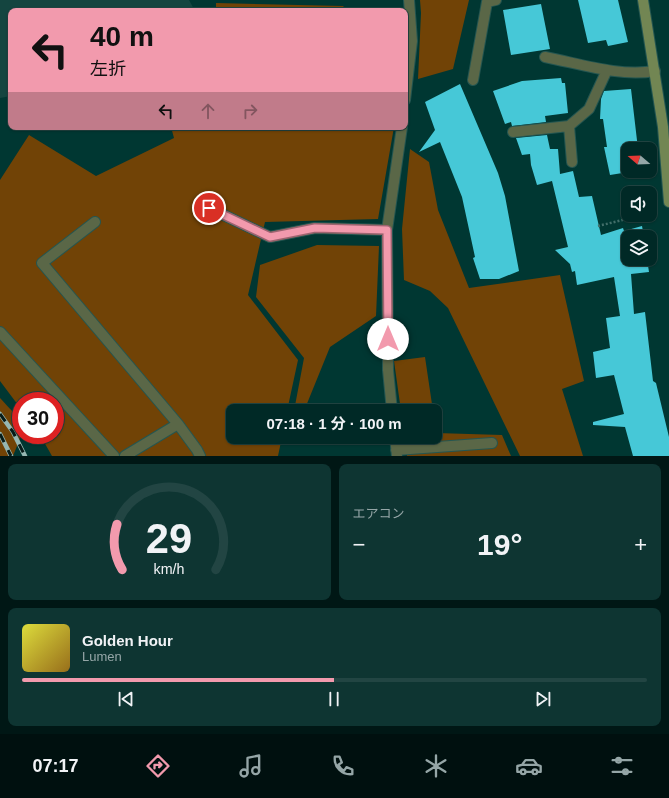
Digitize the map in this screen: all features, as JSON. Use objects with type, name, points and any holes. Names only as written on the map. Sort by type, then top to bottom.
[{"type":"main road","points":[[643,0],[663,127],[669,202]]},
{"type":"street","points":[[408,0],[412,41],[408,75]]},
{"type":"street","points":[[473,80],[487,2],[496,0]]},
{"type":"street","points":[[545,57],[621,72],[642,73],[655,71]]},
{"type":"street","points":[[513,132],[569,126],[589,109],[607,70]]},
{"type":"street","points":[[569,126],[572,162]]},
{"type":"street","points":[[391,404],[388,370],[387,230],[402,130]]},
{"type":"street","points":[[209,208],[270,237],[315,228],[387,230]]},
{"type":"street","points":[[95,222],[42,263],[178,424],[200,456]]},
{"type":"street","points":[[0,332],[114,456]]},
{"type":"street","points":[[125,456],[178,424]]},
{"type":"street","points":[[396,453],[492,443]]},
{"type":"path","points":[[598,226],[621,220]]},
{"type":"shaded area","points":[[0,0],[189,0],[193,8],[8,8],[8,97],[0,98]]},
{"type":"shaded area","points":[[420,0],[469,0],[453,69],[418,79],[421,13]]},
{"type":"shaded area","points":[[216,3],[343,6],[345,8],[216,8]]},
{"type":"shaded area","points":[[172,130],[393,130],[378,219],[265,222],[248,295],[298,360],[289,404],[226,404],[226,444],[281,444],[278,456],[52,456],[45,444],[64,444],[64,392],[12,392],[12,397],[0,381],[0,180],[29,135],[96,176],[174,138]]},
{"type":"shaded area","points":[[410,149],[429,162],[438,210],[469,288],[560,275],[584,381],[562,389],[583,456],[520,456],[448,308],[430,291],[404,280],[402,229]]},
{"type":"shaded area","points":[[317,245],[379,246],[376,316],[330,347],[307,404],[295,404],[304,358],[256,297],[260,265]]},
{"type":"shaded area","points":[[425,357],[432,404],[400,404],[394,361]]},
{"type":"shaded area","points":[[0,398],[12,411],[12,444],[17,444],[13,456],[0,456]]},
{"type":"shaded area","points":[[442,433],[502,435],[511,456],[407,456],[405,444],[442,444]]},
{"type":"building","points":[[578,0],[618,0],[628,42],[608,46],[606,40],[588,43]]},
{"type":"building","points":[[541,4],[550,49],[511,55],[503,10]]},
{"type":"building","points":[[561,78],[562,83],[565,83],[568,113],[545,116],[546,122],[512,126],[511,122],[505,124],[493,91],[522,81]]},
{"type":"building","points":[[460,84],[498,173],[505,196],[519,271],[499,279],[480,279],[473,258],[475,257],[462,197],[440,142],[419,152],[435,130],[425,102]]},
{"type":"building","points":[[631,89],[637,142],[621,142],[621,173],[610,175],[604,147],[607,147],[603,119],[600,119],[601,99],[604,91]]},
{"type":"building","points":[[547,135],[550,149],[558,149],[560,174],[573,171],[579,197],[592,196],[601,235],[623,228],[624,230],[621,230],[621,266],[648,266],[649,272],[631,274],[634,314],[645,312],[653,381],[656,383],[669,437],[669,456],[633,456],[625,427],[593,425],[593,422],[624,414],[614,375],[596,378],[593,352],[610,348],[606,318],[620,316],[614,277],[577,285],[575,271],[572,272],[570,264],[555,250],[568,247],[552,181],[537,185],[531,165],[530,154],[522,155],[516,138]]},
{"type":"building","points":[[642,226],[643,230],[628,230]]},
{"type":"railway","points":[[0,414],[13,432],[25,456]]},
{"type":"railway","points":[[0,434],[11,456]]},
{"type":"route","points":[[209,208],[270,237],[315,228],[387,230],[388,339]]}]
